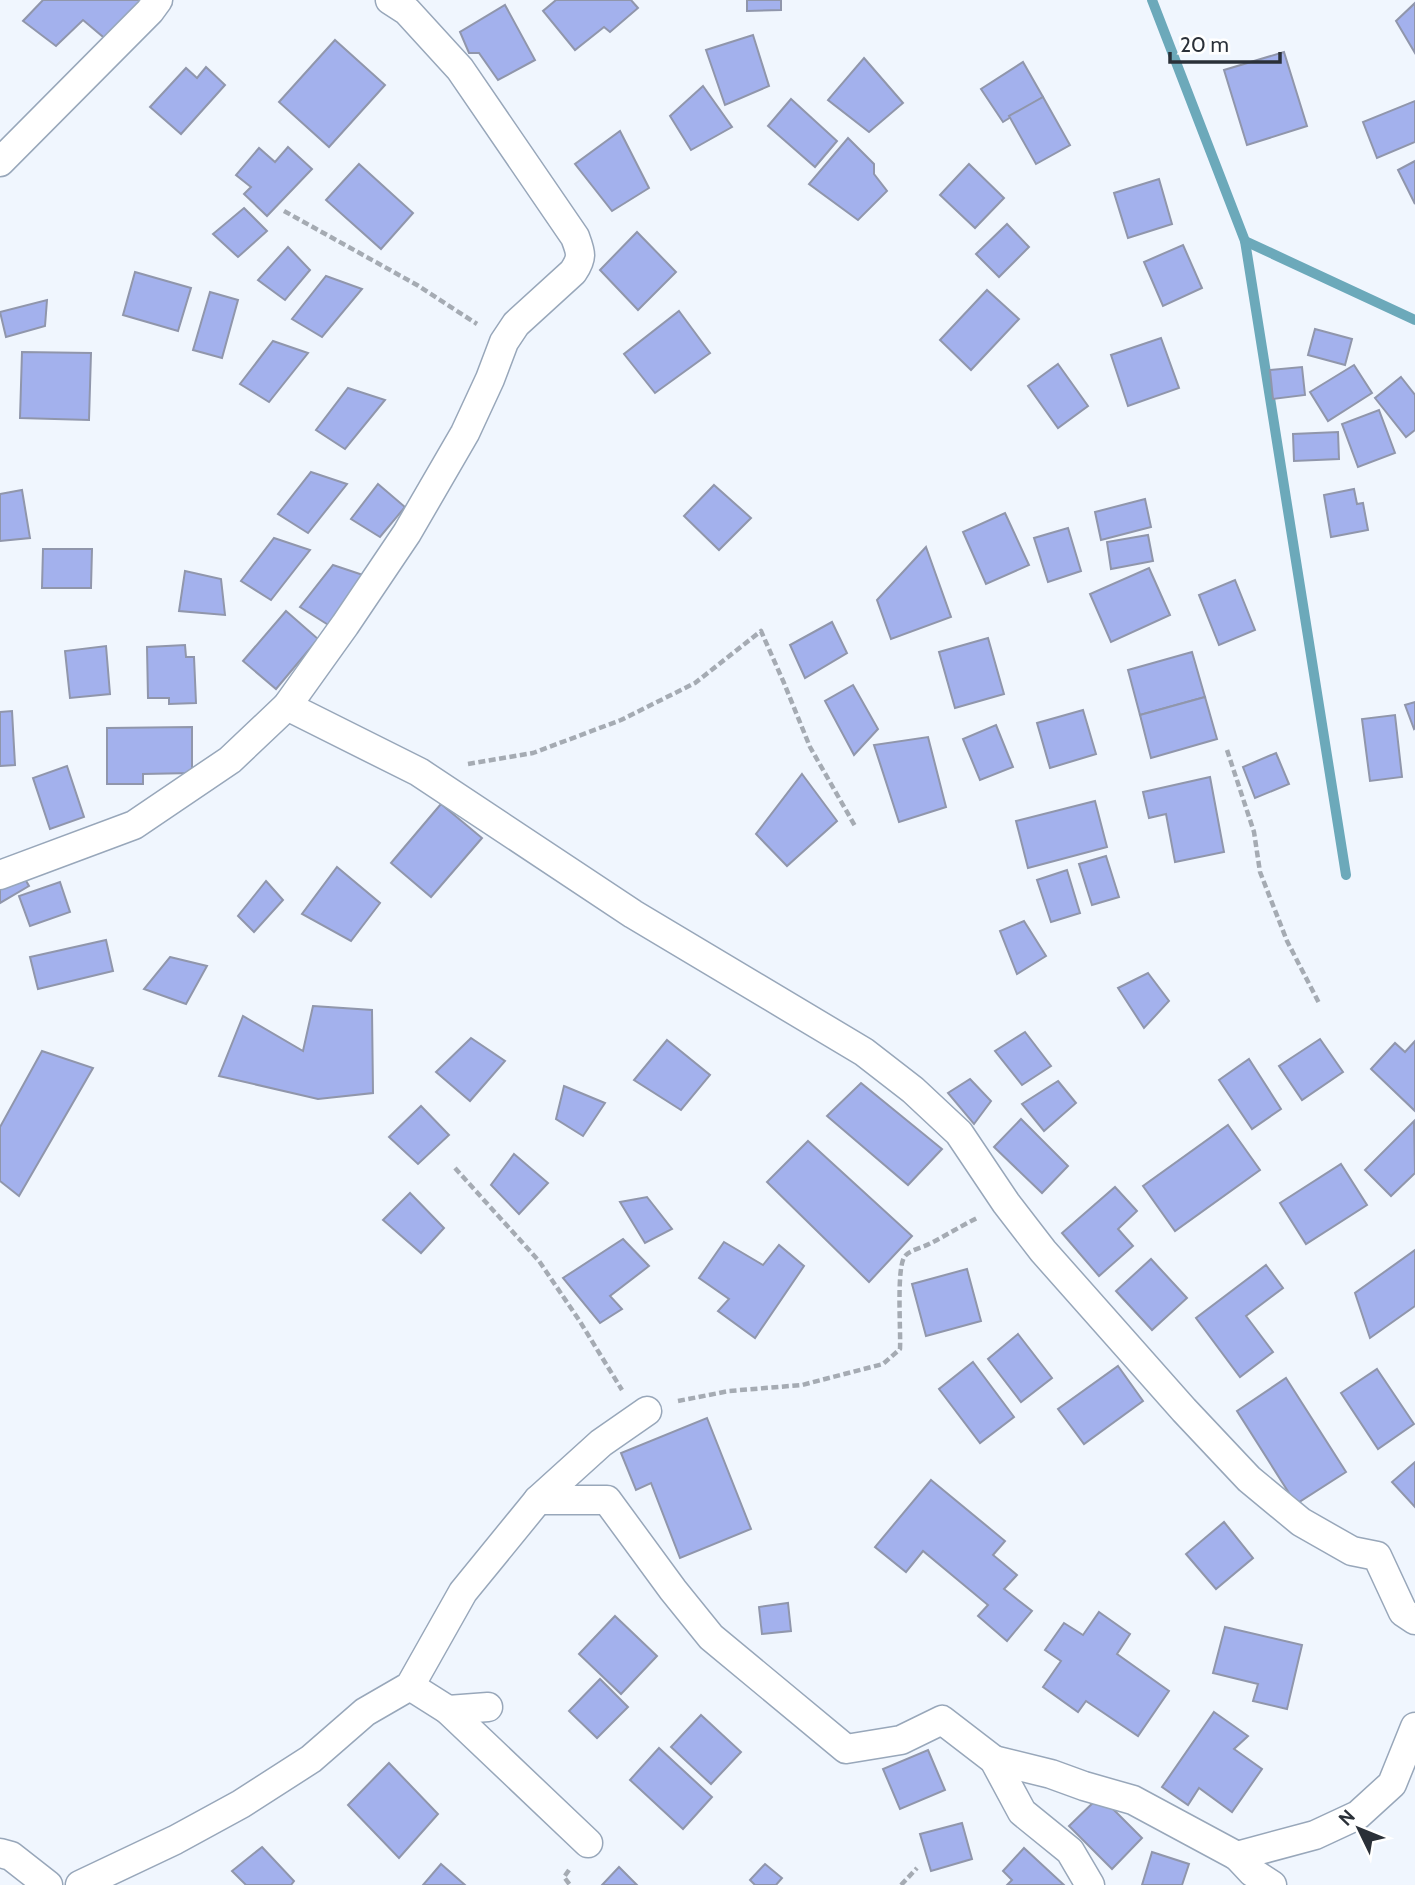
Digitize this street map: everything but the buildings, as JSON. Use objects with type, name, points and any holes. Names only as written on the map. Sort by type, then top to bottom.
[{"type":"street","points":[[0,162],[158,0]]},
{"type":"street","points":[[0,875],[134,825],[230,760],[287,706],[407,533],[465,433],[504,342],[516,324],[573,272],[579,263],[581,252],[575,237],[460,69],[407,11],[390,0]]},
{"type":"street","points":[[287,706],[419,772],[634,914],[864,1052],[913,1090],[959,1133],[1006,1203],[1043,1251],[1249,1479],[1301,1522],[1352,1551],[1377,1556],[1403,1612],[1415,1620]]},
{"type":"street","points":[[80,1885],[175,1840],[242,1804],[311,1759],[365,1712],[410,1686],[463,1592],[538,1500],[601,1443],[647,1410]]},
{"type":"street","points":[[538,1500],[607,1500],[711,1637],[846,1749],[901,1740],[942,1720],[994,1760],[1051,1774],[1133,1800],[1237,1856],[1252,1872],[1272,1885]]},
{"type":"street","points":[[410,1686],[448,1710],[588,1843]]},
{"type":"street","points":[[448,1710],[488,1707]]},
{"type":"street","points":[[1237,1856],[1315,1835],[1359,1815],[1392,1784],[1415,1727]]},
{"type":"street","points":[[994,1760],[1022,1812],[1070,1851],[1090,1885]]},
{"type":"street","points":[[0,1853],[11,1856],[48,1885]]},
{"type":"path","points":[[284,211],[417,285],[504,342]]},
{"type":"path","points":[[419,772],[533,753],[621,720],[695,682],[761,631],[810,747],[855,826]]},
{"type":"path","points":[[1227,750],[1254,832],[1260,872],[1287,941],[1319,1003]]},
{"type":"path","points":[[455,1168],[539,1261],[623,1392],[647,1410],[729,1391],[802,1385],[883,1364],[900,1349],[900,1268],[903,1258],[909,1252],[930,1244],[1006,1203]]},
{"type":"path","points":[[901,1885],[917,1868]]},
{"type":"waterway","points":[[1152,0],[1245,241],[1346,875]]},
{"type":"waterway","points":[[1245,241],[1415,320]]}]
